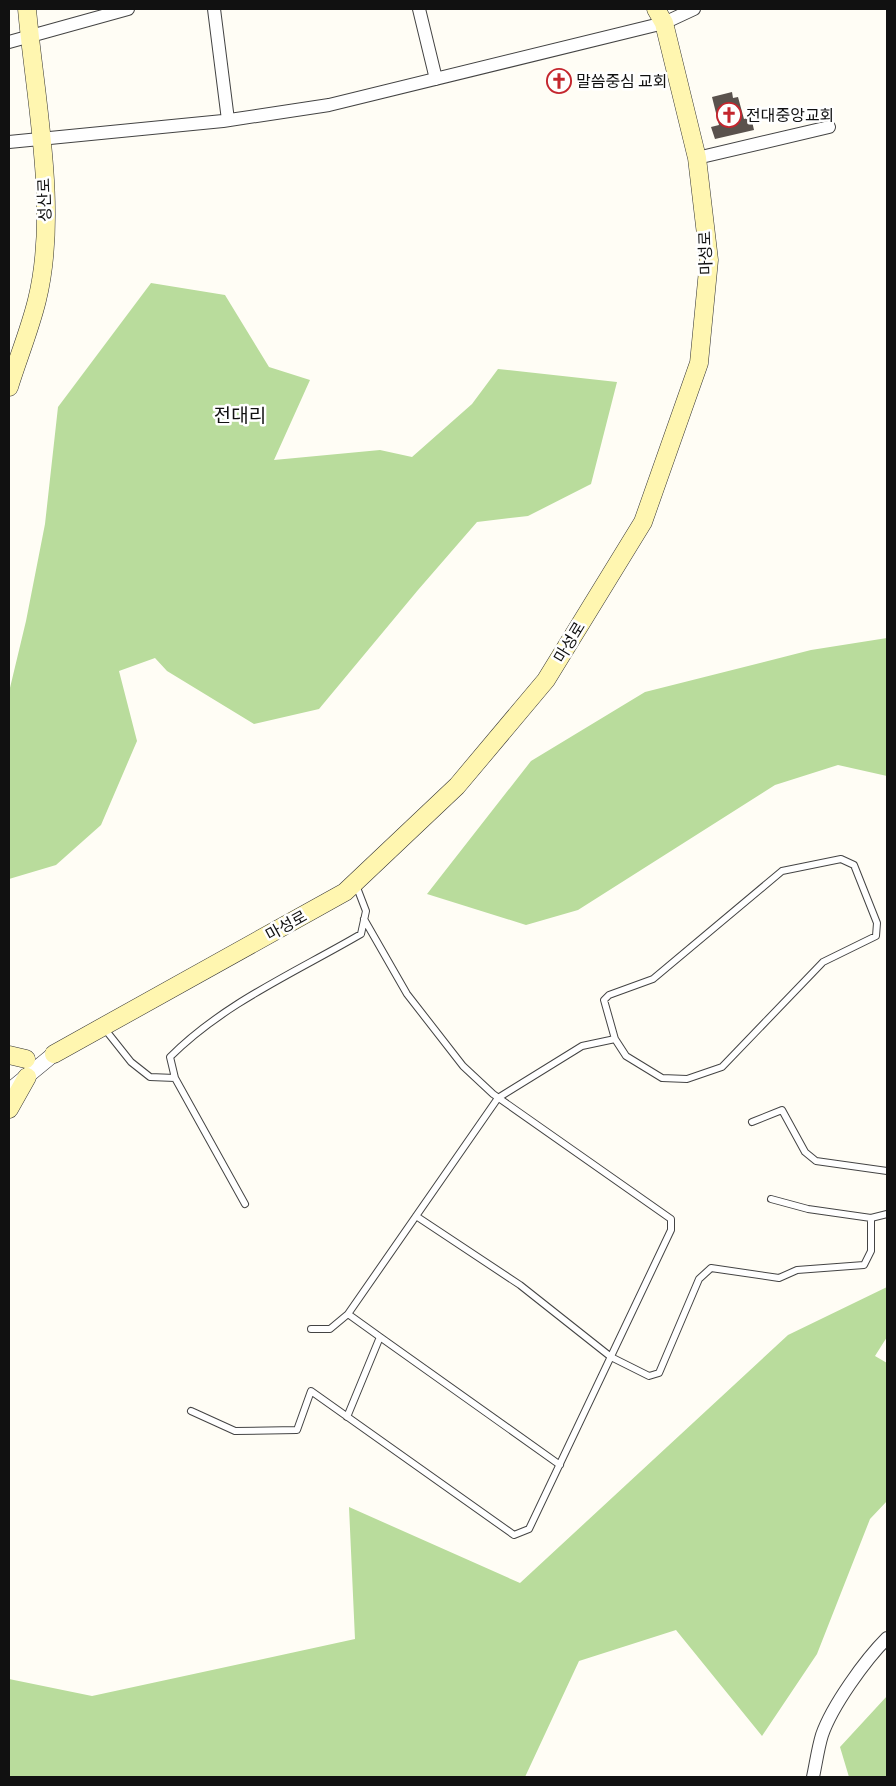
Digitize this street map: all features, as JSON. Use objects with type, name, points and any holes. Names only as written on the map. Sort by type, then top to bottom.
[{"type":"main road","name":"성산로","points":[[9,387],[37,299],[46,235],[42,139],[27,9]]},
{"type":"main road","name":"마성로","points":[[54,1054],[345,892],[457,786],[546,680],[643,522],[698,363],[709,260],[697,158],[660,16]]},
{"type":"main road","points":[[9,1109],[27,1077]]},
{"type":"street","points":[[9,42],[128,9]]},
{"type":"street","points":[[214,9],[228,120]]},
{"type":"street","points":[[419,9],[436,79]]},
{"type":"street","points":[[9,142],[228,120],[329,105],[436,79],[660,16],[694,9]]},
{"type":"street","points":[[697,158],[829,127]]},
{"type":"street","points":[[9,1065],[17,1057],[54,1054]]},
{"type":"street","points":[[9,1091],[54,1054]]},
{"type":"street","points":[[813,1777],[822,1734],[845,1692],[865,1662],[887,1638]]},
{"type":"lane","points":[[841,858],[854,865],[877,923],[876,936],[823,962],[722,1067],[688,1079],[662,1078],[626,1056],[615,1039],[604,1000],[609,995],[653,979],[782,871],[841,858]]},
{"type":"lane","points":[[245,1204],[175,1078],[170,1057],[185,1042],[224,1012],[361,934],[366,911],[355,882]]},
{"type":"lane","points":[[191,1411],[235,1431],[298,1430],[311,1392],[514,1535],[529,1529],[671,1230],[671,1219],[498,1098],[463,1066],[407,994],[364,919]]},
{"type":"lane","points":[[103,1027],[131,1062],[150,1077],[175,1078]]},
{"type":"lane","points":[[311,1329],[330,1329],[348,1314],[498,1098],[582,1046],[615,1039]]},
{"type":"lane","points":[[752,1122],[782,1110],[805,1152],[816,1161],[887,1171]]},
{"type":"lane","points":[[771,1199],[808,1209],[871,1218],[887,1214]]},
{"type":"lane","points":[[416,1216],[520,1285],[611,1357],[649,1376],[659,1373],[699,1278],[712,1268],[779,1278],[797,1270],[864,1265],[871,1251],[871,1218]]},
{"type":"lane","points":[[348,1314],[560,1465]]},
{"type":"lane","points":[[347,1417],[380,1337]]},
{"type":"green space","points":[[151,283],[225,295],[269,367],[310,380],[274,460],[380,450],[412,457],[472,404],[498,369],[617,382],[591,484],[528,516],[477,522],[319,709],[254,724],[167,671],[155,658],[119,671],[137,741],[101,825],[56,865],[9,879],[9,692],[26,621],[45,524],[58,407]]},
{"type":"green space","points":[[887,638],[887,776],[838,765],[775,785],[578,910],[526,925],[427,894],[531,761],[645,692],[811,650]]},
{"type":"green space","points":[[887,1287],[887,1337],[875,1356],[887,1363],[887,1501],[870,1519],[817,1654],[762,1736],[676,1630],[579,1661],[525,1777],[9,1777],[9,1679],[92,1696],[355,1639],[349,1507],[520,1583],[788,1335]]},
{"type":"green space","points":[[887,1696],[887,1777],[849,1777],[840,1747]]},
{"type":"building","points":[[732,92],[733,98],[738,97],[744,119],[751,117],[754,130],[715,139],[711,127],[719,125],[712,97]]},
{"type":"place","name":"말씀중심 교회","points":[[559,81]]},
{"type":"place","name":"전대중앙교회","points":[[729,115]]},
{"type":"district","name":"전대리","points":[[240,415]]}]
